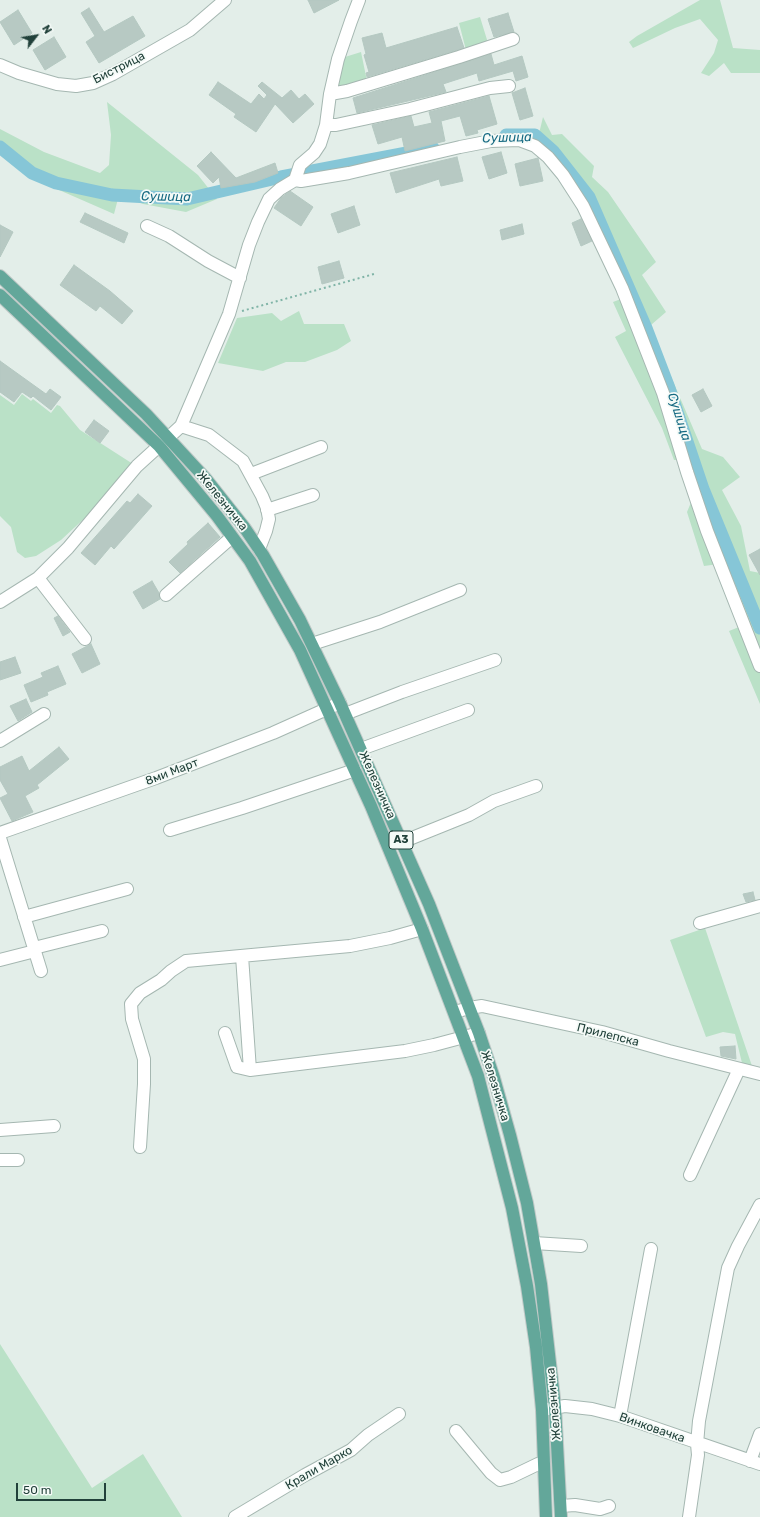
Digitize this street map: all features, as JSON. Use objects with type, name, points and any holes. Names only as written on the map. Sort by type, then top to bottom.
[{"type":"main road","name":"Железничка","points":[[0,276],[169,437],[244,527],[284,591],[312,644],[343,709],[429,904],[479,1033],[494,1078],[510,1135],[527,1203],[541,1284],[556,1407],[561,1512]]},
{"type":"main road","name":"Железничка","points":[[0,295],[159,446],[217,516],[250,561],[274,602],[300,650],[355,770],[422,929],[455,1012],[478,1076],[512,1208],[527,1286],[536,1347],[542,1410],[546,1517]]},
{"type":"main road","points":[[159,446],[169,437]]},
{"type":"street","name":"Бистрица","points":[[0,65],[19,73],[57,84],[76,86],[93,83],[113,74],[190,30],[225,0]]},
{"type":"street","points":[[169,437],[181,426],[229,314],[254,233],[269,199],[280,189],[294,180],[300,165],[314,153],[320,144],[326,125],[330,94],[338,59],[350,21],[359,0]]},
{"type":"street","points":[[330,94],[347,91],[513,39]]},
{"type":"street","points":[[326,125],[336,125],[410,109],[490,88],[509,86]]},
{"type":"street","points":[[294,180],[301,181],[349,173],[491,141],[520,140],[534,146],[548,157],[563,175],[583,206],[622,288],[663,393],[707,531],[760,666]]},
{"type":"street","points":[[147,226],[169,236],[208,261],[240,278]]},
{"type":"street","points":[[181,426],[209,435],[243,461],[262,496],[269,519],[259,549]]},
{"type":"street","points":[[0,602],[38,578],[68,548],[137,466],[159,446]]},
{"type":"street","points":[[251,474],[321,447]]},
{"type":"street","points":[[267,510],[313,495]]},
{"type":"street","points":[[166,595],[232,537]]},
{"type":"street","points":[[38,578],[85,639]]},
{"type":"street","points":[[312,644],[380,622],[460,590]]},
{"type":"street","name":"8ми Март","points":[[0,833],[156,778],[273,733],[327,709],[343,709],[402,692],[496,660]]},
{"type":"street","points":[[361,749],[468,710]]},
{"type":"street","points":[[0,741],[44,714]]},
{"type":"street","points":[[170,830],[242,808],[355,770]]},
{"type":"street","points":[[402,842],[469,815],[494,801],[536,786]]},
{"type":"street","points":[[0,833],[41,971]]},
{"type":"street","points":[[24,917],[127,889]]},
{"type":"street","points":[[700,923],[760,906]]},
{"type":"street","points":[[140,1147],[144,1060],[132,1019],[131,1004],[140,993],[161,980],[186,961],[350,946],[390,938],[422,929]]},
{"type":"street","points":[[0,960],[102,931]]},
{"type":"street","points":[[242,956],[250,1070]]},
{"type":"street","name":"Прилепска","points":[[455,1012],[482,1006],[602,1032],[760,1074]]},
{"type":"street","points":[[226,1033],[238,1067],[250,1070],[405,1051],[464,1038],[479,1033]]},
{"type":"street","points":[[690,1175],[739,1069]]},
{"type":"street","points":[[0,1130],[54,1126]]},
{"type":"street","points":[[0,1160],[18,1160]]},
{"type":"street","points":[[689,1517],[698,1455],[697,1444],[699,1421],[728,1268],[760,1205]]},
{"type":"street","points":[[534,1243],[581,1246]]},
{"type":"street","points":[[620,1416],[651,1249]]},
{"type":"street","name":"Винковачка","points":[[542,1410],[565,1406],[592,1409],[620,1416],[755,1463]]},
{"type":"street","name":"Крали Марко","points":[[235,1517],[305,1475],[351,1450],[368,1435],[399,1414]]},
{"type":"street","points":[[456,1431],[491,1473],[500,1480],[511,1477],[538,1464],[544,1463]]},
{"type":"street","points":[[755,1463],[760,1434]]},
{"type":"street","points":[[561,1512],[575,1506],[600,1509],[609,1506]]},
{"type":"path","points":[[229,314],[256,308],[307,292],[354,281],[374,274]]},
{"type":"green space","points":[[700,0],[720,0],[733,48],[760,50],[760,73],[731,73],[724,63],[709,76],[701,73],[714,53],[718,40],[700,19],[675,28],[633,48],[629,42]]},
{"type":"green space","points":[[480,17],[488,43],[466,50],[459,23]]},
{"type":"green space","points":[[361,52],[367,81],[337,90],[345,57]]},
{"type":"green space","points":[[107,102],[198,175],[217,199],[186,212],[143,204],[119,195],[114,214],[43,183],[39,176],[32,173],[0,147],[0,129],[44,152],[100,173],[109,165],[111,135]]},
{"type":"green space","points":[[543,117],[552,135],[562,134],[594,166],[592,177],[608,192],[656,262],[642,275],[666,312],[651,325],[669,372],[702,449],[723,457],[740,477],[722,490],[741,526],[750,571],[760,573],[760,704],[729,631],[744,625],[719,564],[704,566],[687,512],[692,500],[682,460],[674,460],[662,428],[615,337],[626,331],[613,302],[621,299],[584,206],[537,142]]},
{"type":"green space","points":[[299,311],[304,324],[344,324],[351,341],[337,350],[305,362],[286,362],[263,371],[218,363],[237,318],[272,313],[281,321]]},
{"type":"green space","points":[[22,394],[31,401],[33,399],[51,413],[57,405],[60,406],[80,430],[133,464],[112,492],[105,494],[88,515],[61,540],[36,556],[25,558],[17,552],[11,527],[0,516],[0,395],[14,405]]},
{"type":"green space","points":[[705,928],[752,1066],[742,1063],[735,1034],[723,1032],[706,1037],[670,940]]},
{"type":"green space","points":[[0,1344],[92,1488],[143,1454],[182,1517],[0,1517]]},
{"type":"building","points":[[308,0],[339,0],[314,13]]},
{"type":"building","points":[[89,8],[104,32],[133,16],[145,36],[99,63],[86,42],[95,36],[81,13]]},
{"type":"building","points":[[18,10],[32,33],[14,45],[0,22]]},
{"type":"building","points":[[508,13],[514,32],[494,37],[488,19]]},
{"type":"building","points":[[457,27],[464,48],[367,77],[366,73],[369,72],[364,55],[366,54],[362,38],[382,33],[386,48]]},
{"type":"building","points":[[54,37],[66,57],[45,70],[33,50]]},
{"type":"building","points":[[491,54],[494,65],[522,56],[528,77],[516,81],[513,71],[479,81],[477,73],[443,84],[446,92],[357,113],[353,98]]},
{"type":"building","points":[[218,82],[251,104],[259,94],[264,99],[267,95],[258,86],[262,82],[282,98],[291,90],[299,99],[305,94],[314,104],[293,123],[275,104],[256,132],[234,117],[236,114],[209,95]]},
{"type":"building","points":[[525,88],[533,116],[520,120],[512,93]]},
{"type":"building","points":[[489,96],[497,124],[477,130],[478,133],[466,136],[460,116],[441,121],[445,141],[405,151],[402,137],[378,144],[372,125],[411,116],[414,127],[432,123],[429,112]]},
{"type":"building","points":[[211,152],[236,178],[275,163],[278,173],[255,182],[221,188],[219,177],[213,183],[197,166]]},
{"type":"building","points":[[501,152],[507,173],[489,179],[482,157]]},
{"type":"building","points":[[457,157],[463,181],[441,186],[439,179],[396,193],[390,173]]},
{"type":"building","points":[[538,158],[543,181],[520,186],[515,164]]},
{"type":"building","points":[[290,191],[313,207],[301,226],[274,208],[281,198]]},
{"type":"building","points":[[354,206],[360,225],[338,233],[331,214]]},
{"type":"building","points":[[85,213],[128,233],[124,243],[80,222]]},
{"type":"building","points":[[581,219],[592,241],[581,246],[572,223]]},
{"type":"building","points":[[522,224],[524,234],[502,240],[500,230]]},
{"type":"building","points":[[0,225],[13,232],[0,257]]},
{"type":"building","points":[[339,261],[344,278],[322,284],[318,267]]},
{"type":"building","points":[[74,265],[110,291],[133,311],[122,324],[100,306],[96,311],[60,285]]},
{"type":"building","points":[[0,361],[46,394],[50,389],[61,397],[51,410],[33,396],[31,398],[22,392],[14,402],[0,392]]},
{"type":"building","points":[[703,389],[712,406],[701,412],[692,395]]},
{"type":"building","points":[[94,420],[109,431],[100,443],[85,432]]},
{"type":"building","points":[[138,494],[152,506],[114,549],[111,546],[95,565],[81,553],[127,501],[130,503]]},
{"type":"building","points":[[208,523],[220,537],[180,573],[169,562],[188,544],[187,542]]},
{"type":"building","points":[[760,549],[760,575],[749,555]]},
{"type":"building","points":[[152,581],[159,593],[160,599],[143,609],[133,592]]},
{"type":"building","points":[[58,616],[70,632],[63,636],[54,618]]},
{"type":"building","points":[[91,644],[100,664],[82,673],[72,654]]},
{"type":"building","points":[[15,657],[21,673],[0,680],[0,662]]},
{"type":"building","points":[[58,666],[66,684],[47,692],[48,695],[31,702],[24,685],[43,677],[41,673]]},
{"type":"building","points":[[26,699],[32,712],[18,721],[10,706]]},
{"type":"building","points":[[59,747],[69,759],[37,785],[39,788],[25,796],[33,812],[12,821],[0,798],[8,794],[0,780],[0,767],[22,756],[29,771]]},
{"type":"building","points":[[753,892],[755,900],[746,902],[743,894]]},
{"type":"building","points":[[735,1046],[736,1059],[721,1056],[720,1047]]},
{"type":"waterway","name":"Сушица","points":[[506,135],[535,135],[553,151],[589,197],[646,328],[669,388],[703,489],[760,628]]},
{"type":"waterway","name":"Сушица","points":[[0,147],[32,173],[56,183],[112,195],[187,199],[281,177],[433,148]]}]
